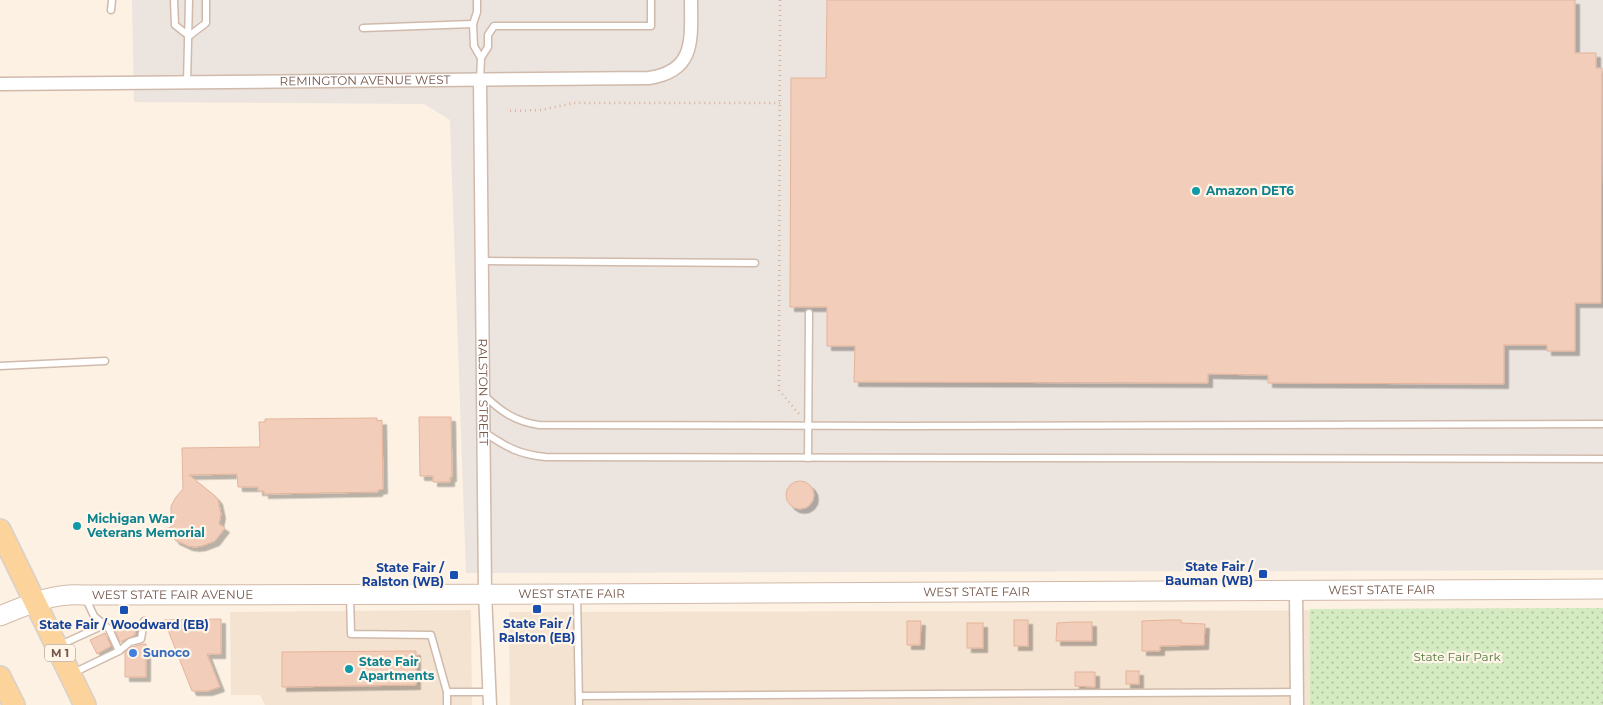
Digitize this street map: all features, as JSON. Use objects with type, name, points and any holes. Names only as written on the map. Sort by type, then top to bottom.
[{"type":"main road","name":"M 1","points":[[0,530],[85,705]]},
{"type":"main road","points":[[0,677],[14,705]]},
{"type":"street","name":"REMINGTON AVENUE WEST","points":[[0,84],[480,80],[664,76],[674,71],[686,56],[691,35],[691,0]]},
{"type":"street","name":"RALSTON STREET","points":[[480,80],[485,593],[490,705]]},
{"type":"street","name":"WEST STATE FAIR","points":[[350,595],[1603,589]]},
{"type":"street","points":[[1296,591],[1297,699]]},
{"type":"street","name":"WEST STATE FAIR AVENUE","points":[[0,616],[35,601],[66,594],[350,595]]},
{"type":"lane","points":[[111,10],[112,0]]},
{"type":"lane","points":[[174,0],[175,26],[189,36]]},
{"type":"lane","points":[[187,83],[189,0]]},
{"type":"lane","points":[[189,36],[206,23],[206,0]]},
{"type":"lane","points":[[477,0],[477,12],[473,24],[474,46],[481,58]]},
{"type":"lane","points":[[480,80],[481,58],[488,47],[488,35],[494,26],[651,26],[651,0]]},
{"type":"lane","points":[[362,28],[473,24]]},
{"type":"lane","points":[[482,261],[754,263]]},
{"type":"lane","points":[[808,458],[809,313]]},
{"type":"lane","points":[[0,366],[106,361]]},
{"type":"lane","points":[[484,395],[498,409],[508,415],[530,424],[539,425],[1603,424]]},
{"type":"lane","points":[[484,432],[516,452],[530,456],[546,457],[1603,459]]},
{"type":"lane","points":[[577,594],[579,705]]},
{"type":"lane","points":[[84,595],[94,616],[109,629],[119,651]]},
{"type":"lane","points":[[350,595],[351,634],[431,635],[447,692],[447,705]]},
{"type":"lane","points":[[70,674],[119,651],[130,642],[141,639],[144,621]]},
{"type":"lane","points":[[57,647],[104,625]]},
{"type":"lane","points":[[447,692],[490,692]]},
{"type":"lane","points":[[579,696],[1297,699]]},
{"type":"path","points":[[780,0],[779,390],[808,426]]},
{"type":"path","points":[[510,110],[541,110],[574,103],[780,102]]},
{"type":"shaded area","points":[[132,0],[1603,0],[1603,570],[466,573],[450,120],[424,104],[134,102]]},
{"type":"shaded area","points":[[471,610],[472,705],[265,705],[260,695],[231,695],[230,612]]},
{"type":"shaded area","points":[[1603,610],[1603,705],[510,705],[509,612]]},
{"type":"green space","name":"State Fair Park","points":[[1603,608],[1603,705],[1310,705],[1310,609]]},
{"type":"building","name":"Amazon DET6","points":[[827,0],[1575,0],[1575,53],[1596,53],[1596,68],[1602,68],[1601,303],[1575,303],[1575,351],[1547,351],[1547,345],[1504,345],[1504,384],[1268,383],[1268,375],[1208,374],[1208,383],[854,382],[855,346],[827,346],[827,307],[790,307],[791,78],[826,78]]},
{"type":"building","points":[[419,417],[451,417],[452,477],[450,477],[450,482],[433,482],[433,476],[420,476]]},
{"type":"building","points":[[377,418],[377,421],[382,420],[383,489],[378,490],[378,492],[264,494],[264,491],[258,491],[258,487],[238,487],[237,474],[189,475],[218,500],[221,514],[219,524],[225,528],[215,541],[195,547],[175,540],[167,529],[174,525],[171,518],[171,506],[183,489],[182,448],[260,447],[259,422],[265,422],[265,419]]},
{"type":"building","points":[[800,481],[810,485],[814,495],[810,505],[800,509],[790,505],[786,495],[790,485]]},
{"type":"building","points":[[221,619],[221,654],[207,654],[220,687],[208,691],[192,691],[164,620]]},
{"type":"building","points":[[1014,620],[1028,620],[1028,646],[1014,646]]},
{"type":"building","points":[[1181,620],[1181,623],[1205,624],[1204,645],[1160,646],[1160,651],[1142,651],[1142,621]]},
{"type":"building","points":[[907,621],[921,621],[920,645],[907,645]]},
{"type":"building","points":[[119,622],[135,622],[135,635],[120,642],[114,628],[119,626]]},
{"type":"building","points":[[1092,622],[1092,641],[1056,641],[1057,623]]},
{"type":"building","points":[[967,623],[983,623],[983,648],[967,648]]},
{"type":"building","points":[[105,633],[111,646],[97,654],[90,640]]},
{"type":"building","points":[[146,644],[146,677],[125,677],[125,652],[132,647]]},
{"type":"building","name":"State Fair Apartments","points":[[416,651],[416,685],[282,687],[282,652]]},
{"type":"building","points":[[1126,671],[1139,671],[1139,684],[1126,684]]},
{"type":"building","points":[[1075,672],[1095,672],[1095,687],[1075,686]]},
{"type":"place","name":"Amazon DET6","points":[[1196,191]]},
{"type":"place","name":"Michigan War Veterans Memorial","points":[[77,526]]},
{"type":"place","name":"State Fair / Bauman (WB)","points":[[1263,574]]},
{"type":"place","name":"State Fair / Ralston (WB)","points":[[454,575]]},
{"type":"place","name":"State Fair / Ralston (EB)","points":[[537,609]]},
{"type":"place","name":"State Fair / Woodward (EB)","points":[[124,610]]},
{"type":"place","name":"Sunoco","points":[[133,653]]},
{"type":"place","name":"State Fair Apartments","points":[[349,669]]}]
